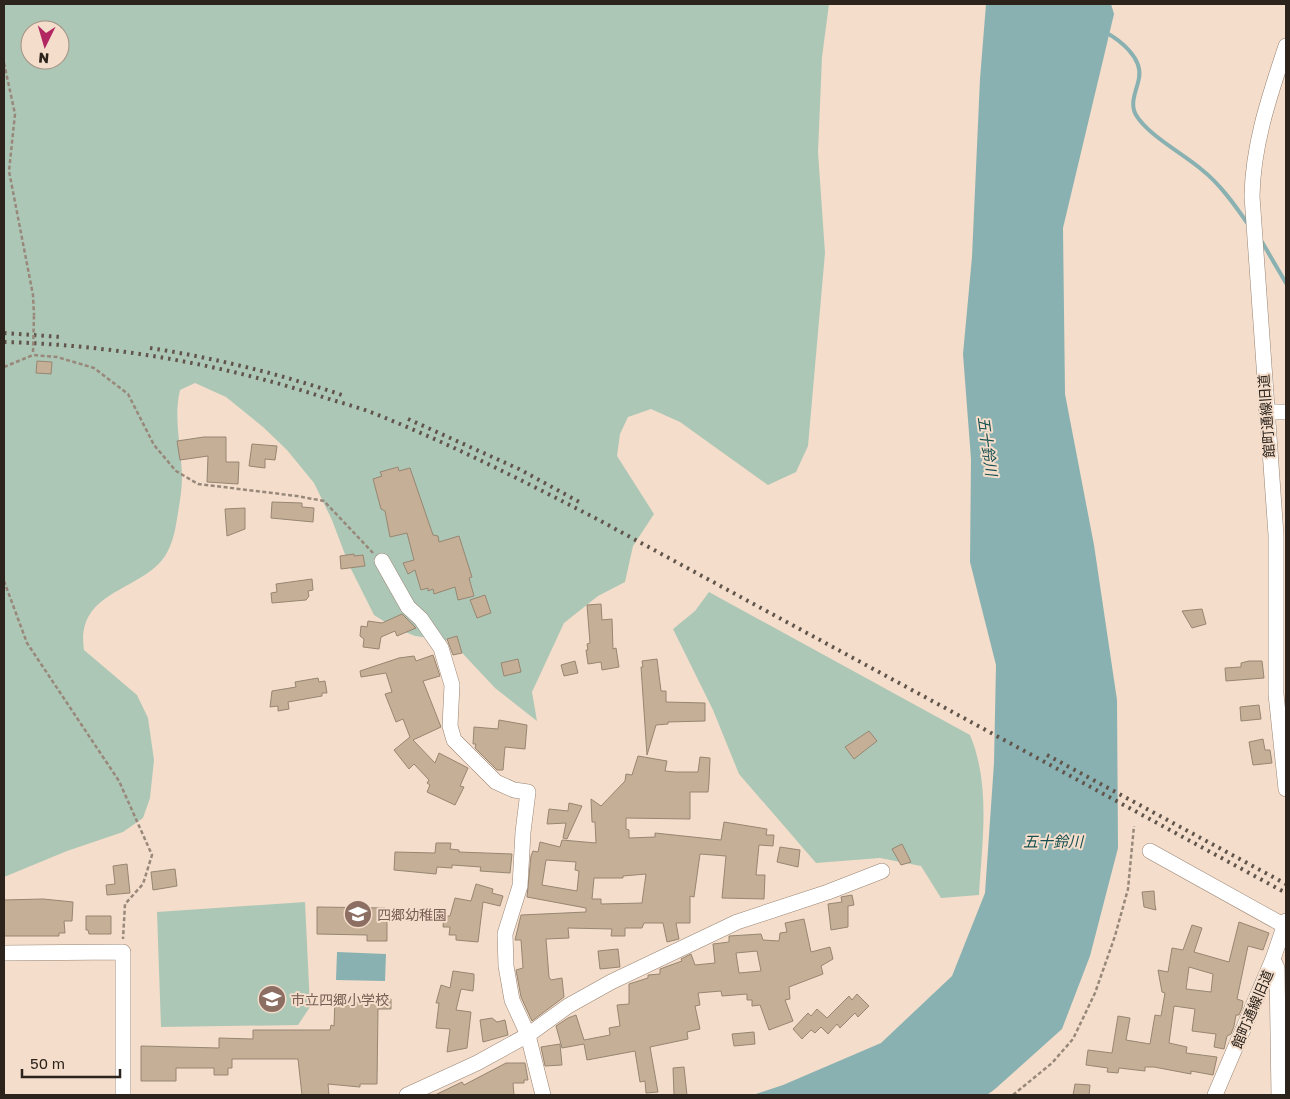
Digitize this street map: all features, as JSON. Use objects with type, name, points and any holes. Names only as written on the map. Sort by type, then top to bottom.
[{"type":"street","name":"館町通線旧道","points":[[1286,46],[1260,134],[1252,180],[1266,412],[1276,535],[1276,694],[1286,789]]},
{"type":"street","points":[[1266,412],[1286,412]]},
{"type":"street","points":[[382,561],[408,607],[421,619],[441,648],[452,685],[450,726],[454,740],[496,782],[514,790],[528,792],[523,832],[520,886],[505,934],[506,966],[512,1000],[528,1035],[544,1095]]},
{"type":"street","points":[[1150,851],[1286,924]]},
{"type":"street","points":[[407,1095],[477,1063],[528,1035],[568,1006],[611,982],[737,922],[828,892],[882,870]]},
{"type":"street","name":"館町通線旧道","points":[[1215,1095],[1286,924]]},
{"type":"street","points":[[4,953],[123,952],[123,1095]]},
{"type":"street","points":[[1273,959],[1277,968],[1279,1095]]},
{"type":"path","points":[[4,63],[15,114],[9,171],[33,295],[33,353]]},
{"type":"path","points":[[4,367],[33,353],[94,368],[128,394],[154,445],[166,462],[198,484],[324,501],[382,561]]},
{"type":"path","points":[[4,581],[27,643],[119,780],[152,855],[143,884],[125,904],[123,952]]},
{"type":"path","points":[[1013,1095],[1052,1063],[1074,1039],[1095,993],[1115,936],[1128,889],[1134,826]]},
{"type":"green space","points":[[4,4],[829,4],[822,57],[818,152],[825,253],[808,446],[796,472],[768,485],[680,422],[651,409],[628,417],[620,434],[617,456],[654,514],[633,546],[625,582],[598,596],[564,623],[532,692],[537,721],[495,688],[451,641],[415,636],[393,627],[374,615],[349,565],[332,520],[314,483],[287,450],[263,427],[226,397],[195,383],[180,390],[177,412],[182,483],[176,524],[170,547],[154,568],[99,603],[89,615],[84,630],[84,650],[137,695],[148,718],[154,760],[150,798],[143,818],[123,832],[67,851],[4,877]]},
{"type":"green space","points":[[709,592],[970,735],[977,754],[983,794],[984,814],[979,895],[941,898],[921,866],[880,858],[816,863],[739,774],[713,710],[673,629],[695,611]]},
{"type":"green space","points":[[305,902],[310,1007],[298,1025],[161,1027],[157,912]]},
{"type":"water","name":"五十鈴川","points":[[986,4],[1111,4],[1114,14],[1063,228],[1065,394],[1094,545],[1117,700],[1118,848],[1090,956],[1062,1029],[987,1095],[753,1095],[783,1085],[881,1043],[952,976],[985,893],[994,763],[996,665],[970,562],[971,459],[963,354],[972,257],[980,79]]},
{"type":"water","points":[[337,952],[386,954],[385,981],[336,980]]},
{"type":"building","points":[[37,361],[52,362],[51,374],[36,373]]},
{"type":"building","points":[[204,437],[226,437],[226,462],[239,462],[238,484],[207,482],[208,456],[180,460],[177,441]]},
{"type":"building","points":[[252,444],[277,446],[275,460],[265,459],[265,468],[249,466]]},
{"type":"building","points":[[398,467],[399,471],[410,468],[433,535],[438,536],[439,542],[459,536],[472,577],[469,578],[474,596],[458,600],[455,587],[434,594],[433,589],[428,591],[428,588],[421,590],[415,570],[408,574],[403,563],[414,560],[407,533],[390,537],[385,511],[381,509],[373,479],[382,476],[380,472]]},
{"type":"building","points":[[272,502],[302,503],[302,507],[314,508],[313,522],[271,518]]},
{"type":"building","points":[[245,508],[245,529],[227,536],[225,509]]},
{"type":"building","points":[[354,554],[354,556],[363,555],[365,566],[341,569],[340,556]]},
{"type":"building","points":[[312,579],[313,590],[308,591],[309,596],[306,600],[272,603],[271,593],[277,592],[276,584]]},
{"type":"building","points":[[485,595],[491,613],[477,618],[470,600]]},
{"type":"building","points":[[601,604],[602,620],[612,619],[613,649],[616,648],[619,667],[602,670],[601,662],[588,664],[586,650],[588,650],[587,644],[590,643],[587,605]]},
{"type":"building","points":[[1202,609],[1206,624],[1192,628],[1182,611]]},
{"type":"building","points":[[402,614],[416,628],[397,636],[395,631],[381,637],[379,649],[363,647],[364,639],[360,636],[361,626],[367,627],[368,621],[382,623]]},
{"type":"building","points":[[457,636],[462,653],[453,655],[447,639]]},
{"type":"building","points":[[433,655],[440,676],[423,681],[441,727],[413,740],[435,763],[439,753],[468,768],[460,786],[464,787],[455,805],[427,792],[430,785],[427,783],[429,780],[414,764],[409,769],[394,750],[410,737],[403,719],[396,722],[385,694],[392,692],[386,673],[361,677],[360,671],[399,658],[414,656],[416,661]]},
{"type":"building","points":[[518,659],[521,672],[504,676],[501,663]]},
{"type":"building","points":[[657,659],[661,691],[666,691],[666,702],[705,703],[705,721],[668,722],[668,724],[656,725],[647,755],[641,667],[643,667],[642,661]]},
{"type":"building","points":[[575,661],[578,673],[564,676],[561,665]]},
{"type":"building","points":[[1262,661],[1264,678],[1226,681],[1225,668],[1241,667],[1241,663]]},
{"type":"building","points":[[318,678],[319,682],[325,681],[327,693],[322,693],[322,696],[288,702],[289,709],[278,711],[278,706],[270,707],[272,691],[296,687],[295,682]]},
{"type":"building","points":[[1259,705],[1261,719],[1241,721],[1240,707]]},
{"type":"building","points":[[499,720],[527,725],[525,749],[505,747],[503,770],[497,770],[475,748],[476,744],[473,744],[474,727],[498,729]]},
{"type":"building","points":[[869,731],[877,741],[854,759],[845,747]]},
{"type":"building","points":[[1263,739],[1265,750],[1270,750],[1272,763],[1253,765],[1249,742]]},
{"type":"building","points":[[638,756],[667,761],[665,771],[675,772],[698,772],[700,757],[710,758],[708,792],[690,792],[690,819],[626,818],[626,829],[629,830],[629,838],[655,837],[655,833],[721,840],[724,822],[767,829],[766,835],[774,835],[773,846],[759,845],[756,875],[765,875],[764,899],[722,898],[726,856],[700,854],[694,897],[690,896],[690,923],[676,923],[679,939],[667,942],[663,923],[644,923],[642,928],[625,928],[625,936],[611,936],[612,929],[568,928],[569,938],[546,939],[549,977],[551,980],[562,978],[564,997],[532,1021],[521,997],[516,970],[523,968],[521,940],[515,940],[521,915],[586,912],[586,908],[527,897],[533,851],[538,852],[540,842],[560,847],[562,840],[596,843],[595,822],[592,822],[591,799],[601,806],[625,781],[626,774],[632,775]],"holes":[[[546,860],[576,862],[575,870],[579,871],[577,891],[542,885]],[[646,874],[642,903],[601,904],[601,899],[592,899],[594,878],[623,878],[623,876]]]},
{"type":"building","points":[[569,803],[582,806],[567,839],[563,838],[566,823],[547,824],[549,809],[568,811]]},
{"type":"building","points":[[436,843],[451,843],[450,849],[459,850],[459,852],[512,854],[510,873],[480,871],[481,867],[452,865],[452,868],[437,867],[436,874],[394,870],[395,852],[435,853]]},
{"type":"building","points":[[902,844],[911,862],[901,865],[892,849]]},
{"type":"building","points":[[780,847],[800,850],[798,867],[777,862]]},
{"type":"building","points":[[127,864],[130,893],[107,895],[106,885],[115,884],[113,866]]},
{"type":"building","points":[[175,869],[177,886],[153,890],[151,872]]},
{"type":"building","points":[[476,884],[493,889],[492,893],[503,896],[500,906],[483,902],[478,942],[456,940],[456,935],[449,935],[450,927],[443,927],[444,916],[450,916],[455,898],[471,901]]},
{"type":"building","points":[[1154,891],[1156,910],[1144,907],[1142,892]]},
{"type":"building","points":[[852,895],[854,905],[848,906],[848,927],[831,930],[828,904],[842,902],[841,897]]},
{"type":"building","points":[[43,899],[73,902],[72,921],[64,921],[65,933],[59,933],[59,936],[4,936],[4,900]]},
{"type":"building","points":[[317,907],[385,908],[387,910],[387,941],[367,941],[367,935],[317,934]]},
{"type":"building","points":[[86,916],[111,916],[111,934],[89,934],[88,930],[86,930]]},
{"type":"building","points":[[804,919],[811,952],[830,947],[833,959],[821,966],[823,974],[789,987],[790,999],[785,1000],[793,1021],[769,1030],[760,1005],[752,1006],[752,1000],[747,1000],[747,994],[722,996],[721,991],[698,993],[700,1005],[695,1006],[700,1029],[687,1032],[688,1039],[650,1047],[658,1092],[646,1093],[645,1081],[640,1082],[635,1051],[587,1060],[584,1044],[562,1048],[556,1026],[568,1018],[576,1015],[584,1040],[610,1035],[609,1028],[620,1026],[617,1005],[629,1004],[629,984],[648,978],[648,975],[660,974],[660,969],[682,961],[681,959],[691,954],[695,965],[715,963],[713,944],[729,942],[729,936],[761,934],[763,940],[779,941],[780,933],[787,932],[785,923]],"holes":[[[757,951],[761,971],[739,973],[736,953]]]},
{"type":"building","points":[[1239,922],[1269,933],[1263,950],[1248,946],[1237,999],[1243,1001],[1242,1008],[1239,1015],[1236,1015],[1234,1026],[1231,1034],[1227,1036],[1224,1049],[1214,1047],[1216,1034],[1192,1031],[1195,1009],[1174,1006],[1169,1043],[1187,1047],[1186,1053],[1217,1057],[1213,1075],[1191,1071],[1191,1074],[1154,1067],[1145,1067],[1145,1071],[1119,1068],[1118,1073],[1107,1072],[1108,1068],[1086,1065],[1088,1050],[1112,1053],[1118,1016],[1130,1018],[1126,1040],[1150,1044],[1155,1015],[1161,1016],[1165,993],[1162,992],[1158,970],[1168,972],[1172,948],[1183,950],[1192,925],[1202,928],[1194,952],[1229,962]],"holes":[[[1189,967],[1213,974],[1211,992],[1186,989]]]},
{"type":"building","points":[[618,949],[620,967],[600,969],[598,951]]},
{"type":"building","points":[[453,971],[474,974],[474,980],[473,991],[461,989],[456,1010],[471,1012],[467,1048],[447,1052],[450,1029],[436,1028],[439,1003],[436,1003],[441,985],[450,988]]},
{"type":"building","points":[[857,994],[869,1006],[858,1017],[855,1013],[840,1028],[837,1024],[828,1034],[821,1027],[815,1033],[811,1030],[802,1039],[793,1029],[808,1013],[811,1016],[817,1009],[827,1018],[849,996],[852,1000]]},
{"type":"building","points":[[335,999],[391,999],[391,1009],[378,1009],[377,1084],[360,1084],[360,1087],[328,1084],[329,1095],[302,1095],[298,1059],[232,1059],[232,1068],[228,1068],[228,1075],[214,1075],[214,1068],[176,1068],[176,1081],[141,1081],[141,1046],[219,1048],[219,1038],[253,1039],[253,1030],[330,1030],[331,1025],[334,1026]]},
{"type":"building","points":[[492,1018],[497,1022],[505,1020],[508,1035],[483,1042],[480,1020]]},
{"type":"building","points":[[754,1032],[755,1044],[734,1046],[732,1034]]},
{"type":"building","points":[[560,1044],[562,1065],[545,1066],[541,1047]]},
{"type":"building","points":[[506,1063],[525,1063],[528,1080],[524,1080],[524,1083],[513,1083],[514,1095],[435,1095],[462,1082],[464,1085]]},
{"type":"building","points":[[684,1067],[687,1095],[674,1095],[673,1068]]},
{"type":"building","points":[[1075,1084],[1090,1085],[1089,1095],[1073,1095]]},
{"type":"waterway","points":[[1105,32],[1129,50],[1137,64],[1139,78],[1133,106],[1141,122],[1157,137],[1208,175],[1248,224]]},
{"type":"waterway","points":[[1262,242],[1286,283]]},
{"type":"railway","points":[[4,333],[61,337]]},
{"type":"railway","points":[[4,342],[86,347],[167,358],[207,366],[287,386],[376,414],[411,429],[492,466],[597,519],[1286,893]]},
{"type":"railway","points":[[150,348],[247,367],[342,395]]},
{"type":"railway","points":[[408,419],[519,469],[583,504]]},
{"type":"railway","points":[[1047,755],[1286,884]]},
{"type":"place","name":"四郷幼稚園","points":[[358,914]]},
{"type":"place","name":"市立四郷小学校","points":[[272,999]]}]
